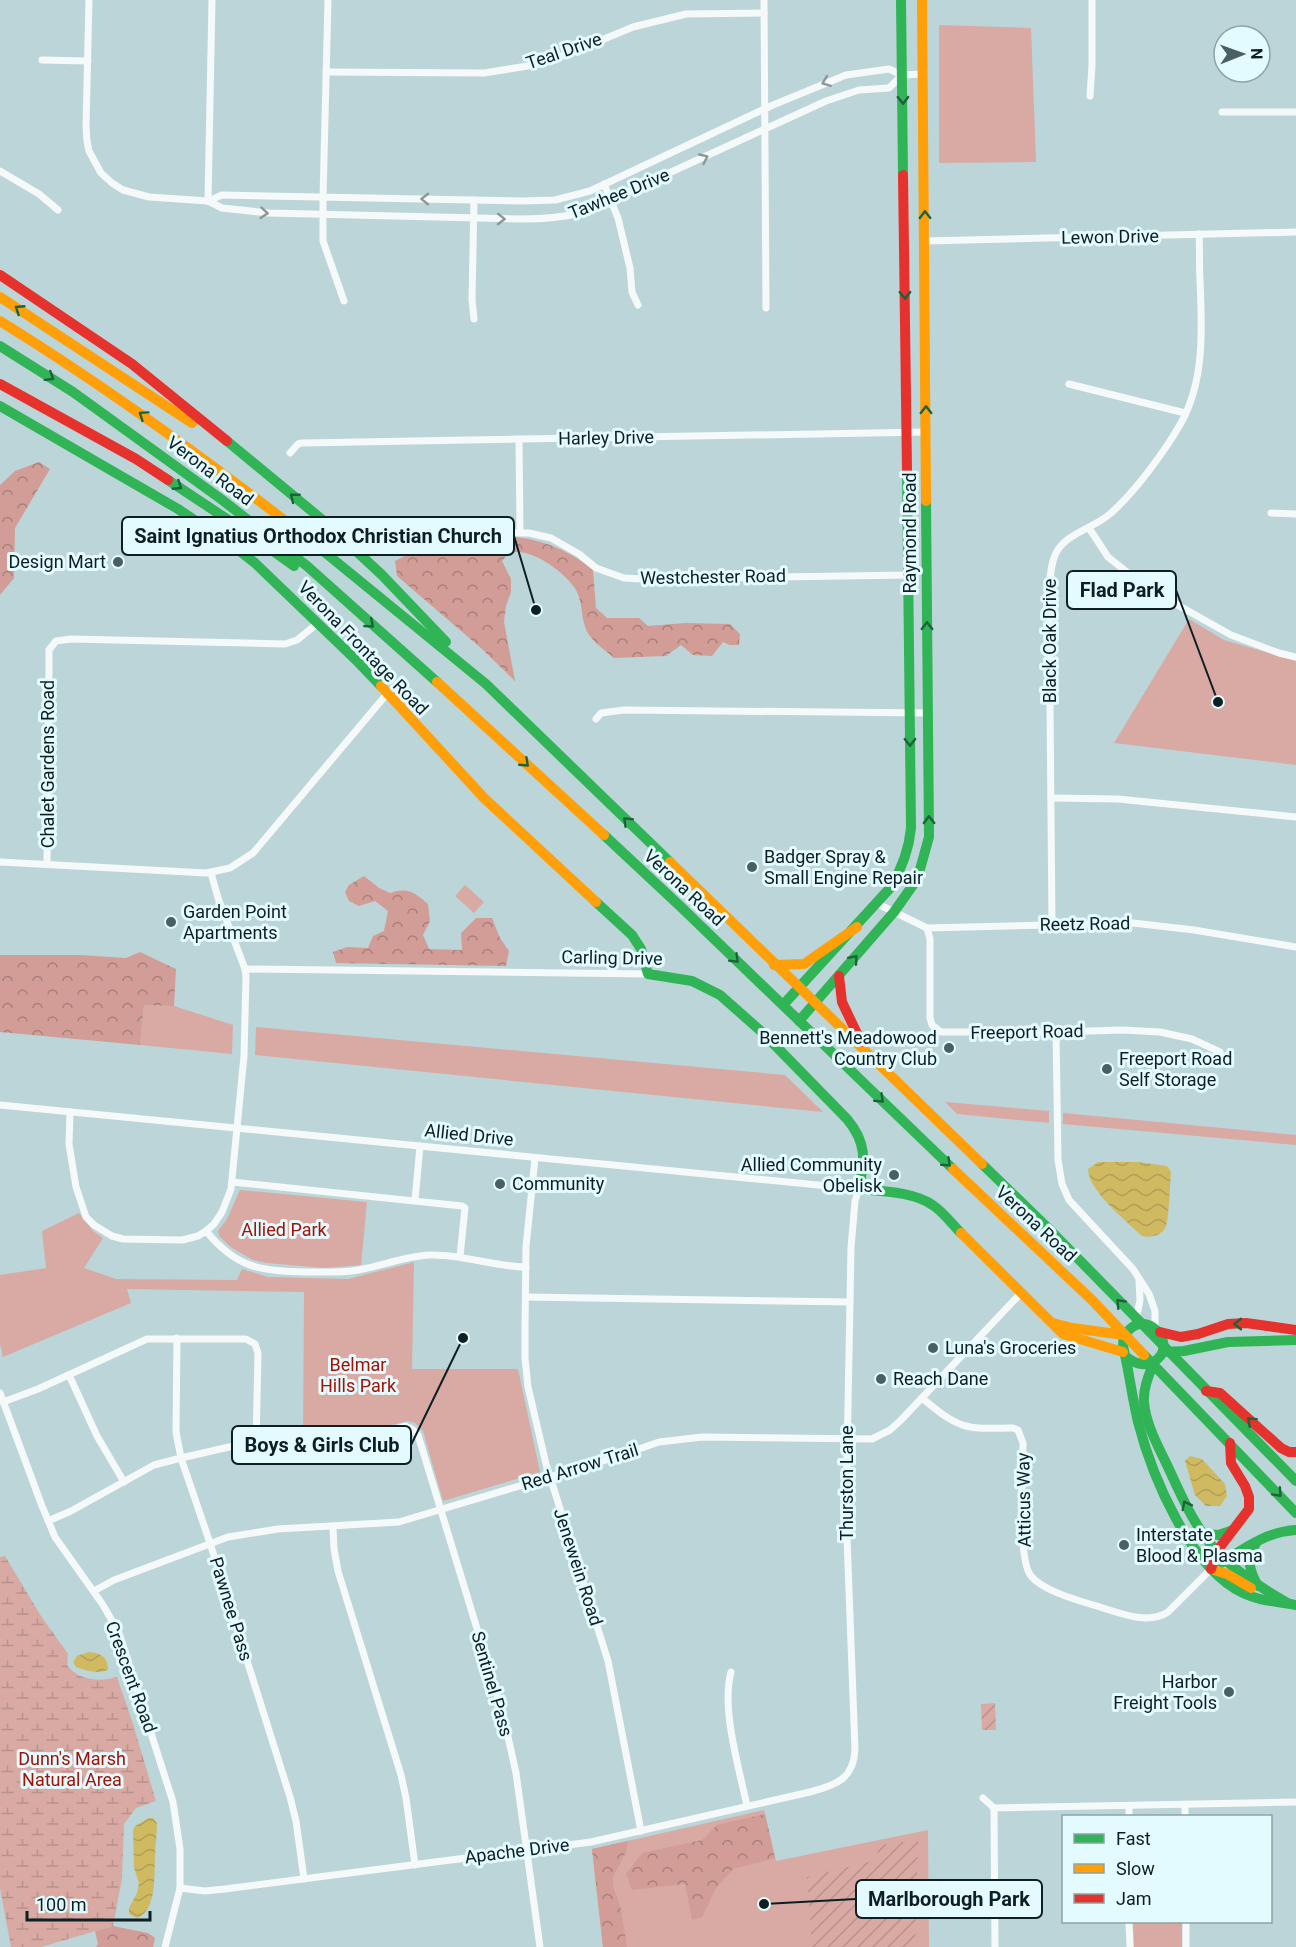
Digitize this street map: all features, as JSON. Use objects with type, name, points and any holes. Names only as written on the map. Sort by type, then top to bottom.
[{"type":"main road","name":"Raymond Road","points":[[783,1005],[878,903],[897,879],[910,843],[902,0]]},
{"type":"main road","name":"Raymond Road","points":[[800,1021],[894,912],[913,885],[919,873],[929,837],[922,0]]},
{"type":"main road","points":[[0,275],[132,364],[325,522],[382,575],[486,684]]},
{"type":"main road","points":[[0,297],[243,457]]},
{"type":"main road","name":"Verona Road","points":[[0,321],[123,401],[240,485],[388,602],[486,684],[1048,1228],[1296,1481]]},
{"type":"main road","name":"Verona Road","points":[[0,346],[73,392],[221,498],[307,567],[482,723],[681,907],[1092,1300],[1296,1513]]},
{"type":"main road","points":[[0,384],[136,459],[248,533],[354,610]]},
{"type":"main road","name":"Verona Frontage Road","points":[[0,406],[199,522],[255,563],[358,663],[484,798],[632,935],[641,949],[648,974]]},
{"type":"main road","points":[[774,965],[804,964],[856,927]]},
{"type":"main road","name":"Carling Drive","points":[[648,974],[683,978],[706,986],[719,995],[756,1028],[836,1109],[858,1133],[863,1145],[859,1189]]},
{"type":"main road","points":[[839,976],[839,993],[846,1013],[866,1050]]},
{"type":"main road","name":"Allied Drive","points":[[859,1189],[905,1194],[933,1205],[1021,1293]]},
{"type":"main road","points":[[1021,1293],[1063,1334],[1124,1355],[1136,1365],[1142,1366],[1154,1362]]},
{"type":"main road","points":[[1051,1323],[1124,1335]]},
{"type":"main road","points":[[1291,1604],[1267,1602],[1226,1584],[1211,1569],[1182,1530],[1151,1463],[1143,1439],[1122,1346],[1124,1335],[1134,1325],[1148,1324],[1157,1330],[1181,1337],[1228,1324],[1246,1323],[1296,1330]]},
{"type":"main road","points":[[1157,1330],[1163,1338],[1162,1352],[1154,1362],[1145,1384],[1144,1406],[1150,1426],[1181,1495],[1203,1534],[1217,1551],[1248,1580],[1291,1604]]},
{"type":"main road","points":[[1162,1352],[1184,1351],[1228,1342],[1296,1340]]},
{"type":"main road","points":[[1206,1391],[1220,1393],[1281,1448],[1296,1452]]},
{"type":"main road","points":[[1211,1569],[1217,1551],[1249,1509],[1250,1497],[1231,1463],[1230,1443]]},
{"type":"main road","points":[[1203,1534],[1219,1535],[1234,1530]]},
{"type":"main road","points":[[1211,1569],[1261,1537],[1276,1532],[1296,1530]]},
{"type":"main road","points":[[1258,1586],[1248,1563],[1249,1555],[1261,1537]]},
{"type":"main road","points":[[1211,1569],[1227,1574],[1250,1588],[1269,1593]]},
{"type":"street","points":[[42,60],[88,61],[89,0]]},
{"type":"street","points":[[208,201],[212,0]]},
{"type":"street","points":[[328,0],[323,215],[326,251],[344,301]]},
{"type":"street","points":[[764,0],[766,308]]},
{"type":"street","points":[[1090,96],[1092,0]]},
{"type":"street","name":"Teal Drive","points":[[326,72],[484,73],[534,65],[568,54],[633,27],[686,14],[764,13]]},
{"type":"street","name":"Tawhee Drive","points":[[88,61],[86,127],[89,151],[101,173],[123,190],[138,195],[208,201],[222,208],[269,213],[473,218],[550,219],[584,212],[826,100],[859,90],[889,88],[902,75]]},
{"type":"street","name":"Tawhee Drive","points":[[208,201],[222,195],[555,200],[575,196],[604,184],[846,75],[889,69],[902,75],[923,74]]},
{"type":"street","points":[[1222,112],[1296,112]]},
{"type":"street","points":[[1,172],[39,194],[58,210]]},
{"type":"street","points":[[604,184],[626,245],[632,292],[638,304]]},
{"type":"street","points":[[474,200],[472,300],[474,319]]},
{"type":"street","name":"Lewon Drive","points":[[925,241],[1296,232]]},
{"type":"street","name":"Black Oak Drive","points":[[1052,925],[1050,572],[1056,553],[1064,542],[1110,515],[1126,498],[1182,422],[1195,388],[1199,368],[1201,309],[1199,234]]},
{"type":"street","points":[[1069,384],[1185,413]]},
{"type":"street","name":"Harley Drive","points":[[290,453],[302,443],[926,432]]},
{"type":"street","points":[[519,439],[520,532]]},
{"type":"street","points":[[1271,513],[1296,514]]},
{"type":"street","points":[[1089,528],[1108,557],[1158,594],[1231,635],[1296,657]]},
{"type":"street","name":"Westchester Road","points":[[389,543],[399,534],[407,532],[520,532],[551,538],[579,554],[596,568],[624,578],[909,575]]},
{"type":"street","name":"Chalet Gardens Road","points":[[318,623],[297,640],[285,644],[56,640],[49,650],[48,666],[47,863],[211,873],[230,868],[253,854],[386,695]]},
{"type":"street","points":[[596,719],[600,713],[610,710],[927,713]]},
{"type":"street","points":[[1051,798],[1118,799],[1296,817]]},
{"type":"street","points":[[0,862],[47,863]]},
{"type":"street","points":[[70,1112],[69,1144],[76,1187],[86,1217],[94,1225],[112,1236],[123,1239],[182,1240],[198,1236],[214,1224],[222,1212],[232,1182],[244,1056],[246,969],[218,898],[211,873]]},
{"type":"street","name":"Reetz Road","points":[[878,903],[927,928],[1144,924],[1296,947]]},
{"type":"street","name":"Freeport Road","points":[[927,928],[930,939],[930,1018],[936,1030],[947,1033],[1123,1030],[1160,1032],[1192,1039],[1220,1052]]},
{"type":"street","name":"Carling Drive","points":[[246,969],[648,974]]},
{"type":"street","points":[[1056,1032],[1058,1160],[1064,1193],[1074,1208],[1133,1269],[1149,1294],[1155,1311],[1157,1330]]},
{"type":"street","name":"Allied Drive","points":[[0,1105],[859,1189]]},
{"type":"street","points":[[415,1200],[420,1146]]},
{"type":"street","name":"Jenewein Road","points":[[535,1158],[527,1226],[525,1358],[528,1387],[550,1476],[608,1661],[641,1831]]},
{"type":"street","points":[[232,1182],[458,1205],[465,1208],[460,1256]]},
{"type":"street","name":"Thurston Lane","points":[[846,1775],[855,1760],[847,1549],[851,1248],[855,1201],[859,1189]]},
{"type":"street","points":[[206,1231],[232,1256],[252,1267],[269,1271],[352,1271],[427,1256],[460,1256],[526,1267]]},
{"type":"street","points":[[1134,1325],[1140,1300],[1139,1281]]},
{"type":"street","name":"Red Arrow Trail","points":[[93,1591],[114,1580],[228,1537],[254,1531],[399,1522],[659,1442],[677,1439],[872,1439],[881,1436],[901,1420],[1021,1293]]},
{"type":"street","points":[[525,1297],[850,1302]]},
{"type":"street","name":"Pawnee Pass","points":[[177,1338],[176,1432],[181,1458],[290,1797],[296,1821],[304,1879]]},
{"type":"street","points":[[3,1402],[147,1339],[246,1339],[255,1344],[258,1353],[256,1443],[154,1465],[71,1511],[48,1521]]},
{"type":"street","points":[[69,1375],[97,1436],[124,1482]]},
{"type":"street","name":"Crescent Road","points":[[0,1393],[55,1537],[119,1633],[173,1802],[180,1849],[180,1888],[165,1947]]},
{"type":"street","name":"Atticus Way","points":[[922,1398],[948,1419],[964,1427],[1018,1430],[1023,1443],[1023,1546],[1026,1567],[1031,1577],[1046,1587],[1111,1610],[1137,1617],[1152,1618],[1168,1612],[1211,1569]]},
{"type":"street","name":"Sentinel Pass","points":[[256,1443],[361,1439],[405,1426],[418,1435],[503,1714],[516,1773],[540,1947]]},
{"type":"street","points":[[333,1527],[338,1571],[401,1775],[415,1865]]},
{"type":"street","points":[[731,1672],[727,1686],[728,1708],[747,1806]]},
{"type":"street","name":"Apache Drive","points":[[180,1888],[205,1891],[225,1889],[591,1842],[830,1787],[846,1775]]},
{"type":"street","points":[[983,1798],[994,1808],[1296,1802]]},
{"type":"street","points":[[1185,1804],[1185,1815]]},
{"type":"street","points":[[1129,1806],[1129,1815]]},
{"type":"street","points":[[994,1808],[996,1947]]},
{"type":"street","points":[[1130,1923],[1130,1947]]},
{"type":"street","points":[[1186,1923],[1186,1947]]},
{"type":"green space","points":[[939,25],[1031,28],[1036,162],[939,163]]},
{"type":"green space","points":[[39,462],[50,469],[15,528],[14,578],[0,595],[0,485],[15,471]]},
{"type":"green space","points":[[494,535],[535,540],[574,556],[593,570],[596,608],[607,618],[639,618],[648,626],[685,623],[730,624],[740,634],[739,645],[723,642],[712,656],[693,655],[681,645],[666,656],[614,658],[595,642],[587,631],[579,597],[566,577],[537,557],[517,552],[509,554],[502,561],[511,579],[511,592],[504,622],[515,681],[482,649],[397,576],[395,561],[415,551],[428,536]]},
{"type":"green space","points":[[1189,619],[1224,640],[1296,661],[1296,765],[1114,743]]},
{"type":"green space","points":[[364,876],[379,888],[390,893],[402,890],[410,892],[428,904],[430,921],[423,935],[429,949],[462,950],[461,933],[476,918],[492,918],[500,938],[509,951],[506,966],[336,963],[333,952],[347,947],[368,948],[373,936],[384,931],[388,911],[375,901],[359,906],[349,901],[345,892],[349,885]]},
{"type":"green space","points":[[465,885],[484,902],[474,913],[455,896]]},
{"type":"green space","points":[[140,952],[176,969],[174,1006],[144,1005],[140,1045],[0,1032],[0,955],[80,955],[126,958]]},
{"type":"green space","points":[[144,1005],[174,1006],[233,1025],[232,1054],[140,1045]]},
{"type":"green space","points":[[256,1027],[785,1075],[823,1112],[255,1055]]},
{"type":"green space","points":[[945,1102],[1049,1111],[1049,1123],[957,1114]]},
{"type":"green space","points":[[1063,1113],[1296,1135],[1296,1145],[1063,1124]]},
{"type":"green space","name":"Allied Park","points":[[240,1190],[367,1202],[361,1265],[324,1268],[267,1263],[253,1260],[232,1248],[220,1237],[218,1231],[227,1219]]},
{"type":"green space","name":"Belmar Hills Park","points":[[79,1213],[93,1231],[103,1238],[84,1268],[116,1279],[237,1280],[242,1269],[268,1277],[348,1279],[414,1262],[412,1369],[518,1369],[540,1472],[443,1501],[423,1431],[415,1423],[408,1421],[359,1433],[303,1436],[304,1292],[127,1289],[131,1303],[3,1357],[0,1344],[0,1275],[46,1268],[42,1231]]},
{"type":"green space","name":"Dunn's Marsh Natural Area","points":[[5,1556],[41,1616],[68,1654],[67,1665],[77,1674],[90,1679],[117,1677],[156,1801],[136,1808],[124,1824],[122,1878],[113,1926],[41,1947],[11,1947],[0,1888],[0,1557]]},
{"type":"green space","points":[[995,1703],[996,1730],[982,1730],[981,1704]]},
{"type":"green space","points":[[764,1810],[776,1861],[928,1830],[929,1947],[603,1947],[592,1849]]},
{"type":"green space","points":[[765,1814],[775,1858],[733,1869],[716,1888],[702,1917],[692,1920],[685,1884],[632,1890],[626,1874],[642,1853],[702,1840],[717,1825]]},
{"type":"green space","points":[[918,1840],[915,1947],[812,1947],[807,1877],[876,1860],[879,1845]]},
{"type":"green space","points":[[628,1841],[626,1852],[613,1877],[627,1947],[603,1947],[592,1849]]},
{"type":"green space","points":[[1133,1923],[1182,1923],[1182,1947],[1134,1947]]},
{"type":"green space","points":[[113,1926],[148,1933],[155,1938],[153,1947],[96,1947],[98,1944],[95,1931]]},
{"type":"water","points":[[1098,1162],[1138,1162],[1167,1166],[1171,1172],[1169,1208],[1166,1226],[1162,1232],[1149,1237],[1142,1236],[1109,1205],[1090,1177],[1088,1169]]},
{"type":"water","points":[[1190,1456],[1202,1459],[1225,1484],[1227,1496],[1220,1506],[1206,1506],[1195,1495],[1185,1461]]},
{"type":"water","points":[[89,1652],[103,1656],[108,1670],[92,1672],[76,1667],[73,1662],[77,1656]]},
{"type":"water","points":[[153,1818],[157,1823],[153,1892],[148,1908],[137,1918],[129,1914],[129,1908],[137,1893],[139,1883],[134,1868],[133,1830],[135,1826]]},
{"type":"traffic: fast","points":[[901,0],[903,175]]},
{"type":"traffic: fast","points":[[0,346],[73,392],[221,499],[307,566],[437,682]]},
{"type":"traffic: fast","points":[[0,406],[178,509],[236,548],[255,563],[381,686]]},
{"type":"traffic: fast","points":[[227,441],[325,522],[382,575],[446,642]]},
{"type":"traffic: fast","points":[[783,1005],[891,887],[902,866],[909,844],[911,828],[907,471]]},
{"type":"traffic: fast","points":[[168,480],[294,566]]},
{"type":"traffic: fast","points":[[799,1021],[894,912],[919,873],[929,837],[926,501]]},
{"type":"traffic: fast","points":[[306,537],[486,684],[670,862]]},
{"type":"traffic: fast","points":[[604,835],[953,1169]]},
{"type":"traffic: fast","points":[[596,902],[632,935],[641,949],[648,974],[692,981],[720,995],[763,1033],[847,1119],[858,1136],[863,1152],[859,1189],[898,1193],[927,1201],[961,1233]]},
{"type":"traffic: fast","points":[[982,1164],[1048,1228],[1296,1481]]},
{"type":"traffic: fast","points":[[1126,1357],[1139,1364],[1153,1362],[1160,1356],[1163,1341],[1153,1328],[1146,1324],[1138,1324],[1126,1333],[1123,1346],[1144,1444],[1163,1493],[1190,1542],[1224,1581],[1243,1593],[1263,1600],[1296,1605]]},
{"type":"traffic: fast","points":[[1163,1352],[1184,1351],[1228,1342],[1296,1340]]},
{"type":"traffic: fast","points":[[1144,1355],[1296,1513]]},
{"type":"traffic: fast","points":[[1154,1362],[1144,1392],[1147,1419],[1191,1514],[1222,1557],[1252,1581],[1286,1602]]},
{"type":"traffic: fast","points":[[1203,1534],[1219,1535],[1233,1530]]},
{"type":"traffic: fast","points":[[1211,1569],[1262,1539],[1296,1530]]},
{"type":"traffic: fast","points":[[1256,1543],[1250,1564],[1252,1575],[1258,1586]]},
{"type":"traffic: slow","points":[[922,0],[926,501]]},
{"type":"traffic: slow","points":[[0,297],[192,423]]},
{"type":"traffic: slow","points":[[0,321],[156,425],[306,537]]},
{"type":"traffic: slow","points":[[437,682],[604,835]]},
{"type":"traffic: slow","points":[[381,686],[484,798],[596,902]]},
{"type":"traffic: slow","points":[[670,862],[982,1164]]},
{"type":"traffic: slow","points":[[774,965],[804,964],[857,927]]},
{"type":"traffic: slow","points":[[953,1169],[1092,1300],[1144,1355]]},
{"type":"traffic: slow","points":[[961,1233],[1063,1334],[1123,1352]]},
{"type":"traffic: slow","points":[[1053,1323],[1124,1335]]},
{"type":"traffic: slow","points":[[1214,1570],[1227,1574],[1251,1588]]},
{"type":"traffic: jam","points":[[903,175],[907,471]]},
{"type":"traffic: jam","points":[[0,275],[132,364],[227,441]]},
{"type":"traffic: jam","points":[[0,384],[136,459],[168,480]]},
{"type":"traffic: jam","points":[[839,976],[842,1002],[861,1042]]},
{"type":"traffic: jam","points":[[1160,1332],[1181,1337],[1228,1324],[1246,1323],[1296,1330]]},
{"type":"traffic: jam","points":[[1206,1391],[1220,1393],[1281,1448],[1289,1452],[1296,1452]]},
{"type":"traffic: jam","points":[[1211,1569],[1217,1551],[1249,1509],[1249,1497],[1245,1486],[1231,1463],[1230,1443]]},
{"type":"place","name":"Design Mart","points":[[118,562]]},
{"type":"place","name":"Saint Ignatius Orthodox Christian Church","points":[[536,610]]},
{"type":"place","name":"Flad Park","points":[[1218,702]]},
{"type":"place","name":"Badger Spray & Small Engine Repair","points":[[752,867]]},
{"type":"place","name":"Garden Point Apartments","points":[[171,922]]},
{"type":"place","name":"Bennett's Meadowood Country Club","points":[[949,1048]]},
{"type":"place","name":"Freeport Road Self Storage","points":[[1107,1069]]},
{"type":"place","name":"Allied Community Obelisk","points":[[894,1175]]},
{"type":"place","name":"Community","points":[[500,1184]]},
{"type":"place","name":"Boys & Girls Club","points":[[463,1338]]},
{"type":"place","name":"Luna's Groceries","points":[[933,1348]]},
{"type":"place","name":"Reach Dane","points":[[881,1379]]},
{"type":"place","name":"Interstate Blood & Plasma","points":[[1124,1545]]},
{"type":"place","name":"Harbor Freight Tools","points":[[1229,1692]]},
{"type":"place","name":"Marlborough Park","points":[[764,1904]]}]
